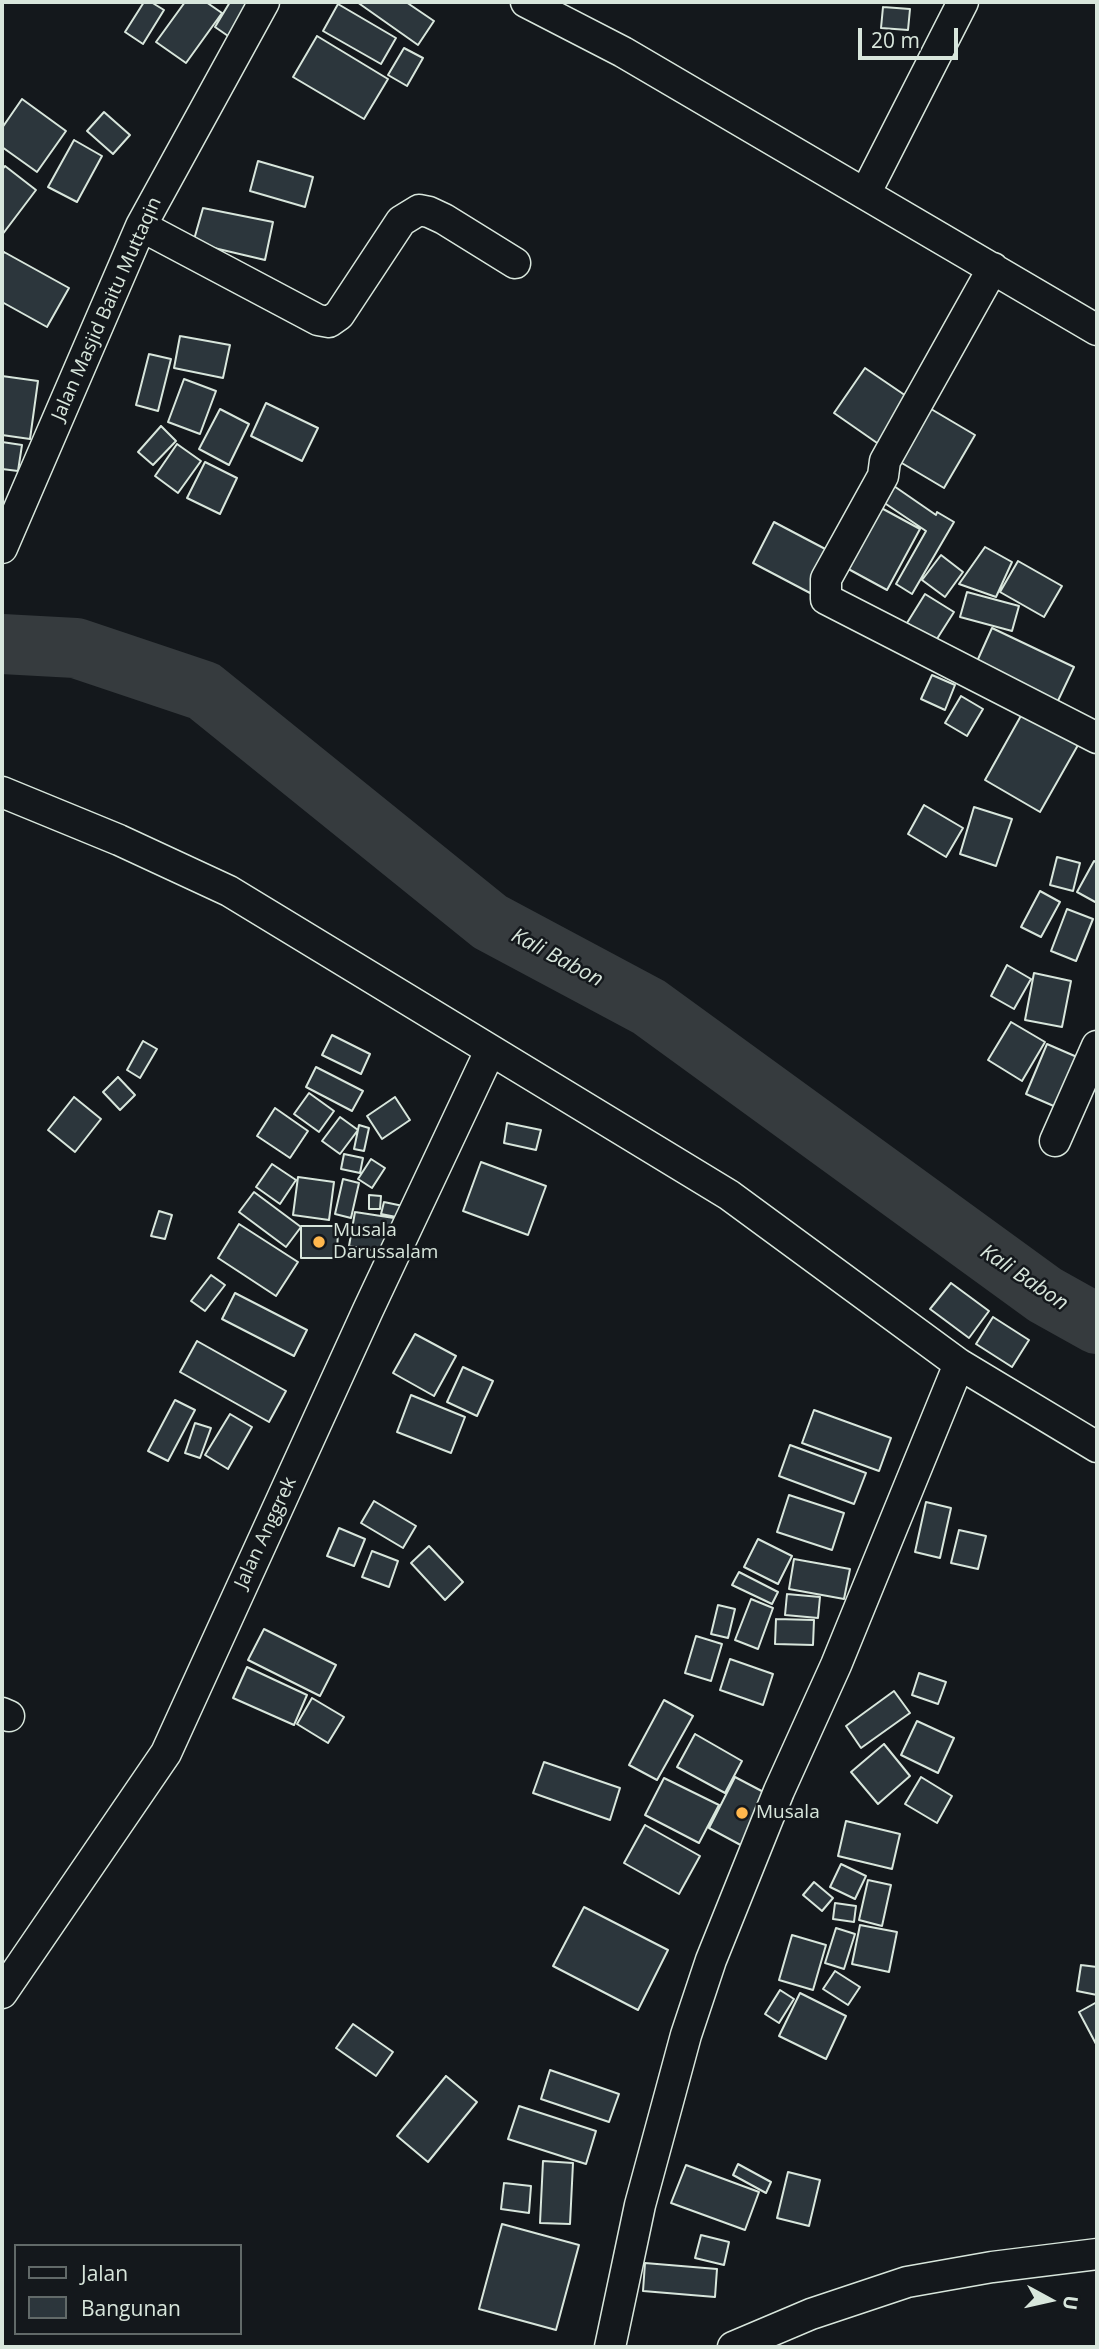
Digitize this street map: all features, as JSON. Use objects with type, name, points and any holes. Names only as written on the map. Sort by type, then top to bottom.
[{"type":"street","name":"Jalan Masjid Baitu Muttaqin","points":[[2,548],[8,519],[141,226],[264,2]]},
{"type":"street","points":[[526,2],[623,52],[1097,330]]},
{"type":"street","points":[[865,194],[963,2]]},
{"type":"street","points":[[141,226],[318,320],[328,322],[339,315],[401,221],[419,211],[444,219],[515,263]]},
{"type":"street","points":[[993,268],[885,461],[883,476],[826,579],[825,599],[1097,738]]},
{"type":"street","points":[[2,792],[119,840],[229,891],[729,1195],[959,1364],[1097,1447]]},
{"type":"street","points":[[1055,1141],[1097,1046]]},
{"type":"street","name":"Jalan Anggrek","points":[[2,1993],[166,1753],[368,1310],[491,1051]]},
{"type":"street","points":[[610,2347],[640,2205],[686,2035],[710,1960],[779,1791],[836,1665],[959,1364]]},
{"type":"street","points":[[733,2347],[811,2314],[907,2282],[992,2267],[1097,2254]]},
{"type":"building","points":[[144,2],[151,2],[164,10],[143,44],[125,32]]},
{"type":"building","points":[[185,2],[206,2],[222,13],[186,63],[156,42]]},
{"type":"building","points":[[230,2],[253,2],[231,38],[215,27]]},
{"type":"building","points":[[357,2],[406,2],[434,21],[418,45]]},
{"type":"building","points":[[338,4],[396,38],[381,64],[323,31]]},
{"type":"building","points":[[883,7],[910,9],[908,30],[881,28]]},
{"type":"building","points":[[317,36],[388,79],[364,119],[293,77]]},
{"type":"building","points":[[404,48],[423,58],[407,86],[388,75]]},
{"type":"building","points":[[22,99],[66,131],[37,172],[2,147],[2,128]]},
{"type":"building","points":[[104,112],[130,135],[113,154],[87,131]]},
{"type":"building","points":[[74,140],[102,156],[77,202],[48,187]]},
{"type":"building","points":[[258,161],[313,177],[305,207],[250,191]]},
{"type":"building","points":[[5,166],[36,190],[2,235],[2,170]]},
{"type":"building","points":[[203,208],[273,222],[265,260],[193,243]]},
{"type":"building","points":[[4,252],[69,288],[47,327],[2,302]]},
{"type":"building","points":[[180,336],[230,345],[223,378],[174,368]]},
{"type":"building","points":[[149,354],[171,359],[158,411],[136,405]]},
{"type":"building","points":[[865,368],[912,400],[880,445],[834,413]]},
{"type":"building","points":[[2,376],[38,381],[30,439],[2,435]]},
{"type":"building","points":[[184,379],[216,391],[200,434],[168,422]]},
{"type":"building","points":[[266,403],[318,428],[302,461],[251,436]]},
{"type":"building","points":[[926,406],[975,435],[944,488],[895,459]]},
{"type":"building","points":[[220,409],[249,424],[229,465],[199,449]]},
{"type":"building","points":[[161,426],[176,441],[153,465],[138,452]]},
{"type":"building","points":[[2,442],[22,445],[18,471],[2,469]]},
{"type":"building","points":[[177,444],[201,461],[178,493],[155,476]]},
{"type":"building","points":[[205,462],[237,478],[220,514],[187,498]]},
{"type":"building","points":[[891,484],[936,515],[937,512],[954,522],[912,594],[896,584],[926,531],[880,500]]},
{"type":"building","points":[[874,504],[920,529],[887,590],[841,565]]},
{"type":"building","points":[[774,522],[831,552],[810,593],[753,563]]},
{"type":"building","points":[[985,547],[1012,562],[996,597],[959,584]]},
{"type":"building","points":[[941,555],[963,572],[945,597],[922,580]]},
{"type":"building","points":[[1018,561],[1062,586],[1044,617],[1000,592]]},
{"type":"building","points":[[967,592],[1019,606],[1012,631],[960,617]]},
{"type":"building","points":[[925,594],[954,612],[935,642],[907,623]]},
{"type":"building","points":[[992,628],[1074,667],[1055,707],[974,668]]},
{"type":"building","points":[[932,675],[955,685],[945,710],[921,699]]},
{"type":"building","points":[[961,696],[983,709],[967,736],[945,723]]},
{"type":"building","points":[[1027,705],[1082,738],[1040,812],[985,780]]},
{"type":"building","points":[[924,805],[963,828],[946,857],[908,834]]},
{"type":"building","points":[[974,807],[1012,819],[996,866],[960,854]]},
{"type":"building","points":[[1057,857],[1080,863],[1073,891],[1050,885]]},
{"type":"building","points":[[1094,861],[1097,863],[1097,903],[1077,892]]},
{"type":"building","points":[[1040,891],[1060,902],[1041,937],[1021,927]]},
{"type":"building","points":[[1067,909],[1093,919],[1076,961],[1051,951]]},
{"type":"building","points":[[1007,965],[1031,979],[1014,1009],[991,996]]},
{"type":"building","points":[[1034,973],[1071,981],[1062,1027],[1025,1020]]},
{"type":"building","points":[[1011,1022],[1045,1042],[1022,1081],[988,1060]]},
{"type":"building","points":[[332,1035],[370,1054],[361,1074],[322,1055]]},
{"type":"building","points":[[143,1041],[157,1049],[140,1078],[127,1070]]},
{"type":"building","points":[[1047,1044],[1077,1057],[1056,1107],[1026,1094]]},
{"type":"building","points":[[316,1067],[363,1091],[352,1111],[306,1087]]},
{"type":"building","points":[[118,1077],[135,1095],[120,1110],[103,1092]]},
{"type":"building","points":[[309,1093],[334,1111],[319,1132],[294,1114]]},
{"type":"building","points":[[74,1097],[101,1119],[75,1152],[48,1130]]},
{"type":"building","points":[[395,1097],[410,1120],[382,1139],[367,1116]]},
{"type":"building","points":[[275,1108],[308,1131],[290,1158],[257,1136]]},
{"type":"building","points":[[340,1117],[358,1130],[340,1154],[322,1141]]},
{"type":"building","points":[[507,1123],[541,1130],[536,1150],[504,1143]]},
{"type":"building","points":[[359,1125],[369,1128],[364,1151],[354,1149]]},
{"type":"building","points":[[344,1154],[363,1158],[360,1173],[341,1169]]},
{"type":"building","points":[[371,1159],[385,1168],[372,1188],[358,1179]]},
{"type":"building","points":[[481,1162],[546,1186],[528,1235],[463,1211]]},
{"type":"building","points":[[272,1164],[296,1180],[280,1204],[256,1187]]},
{"type":"building","points":[[298,1177],[334,1182],[329,1220],[293,1215]]},
{"type":"building","points":[[343,1179],[359,1183],[351,1218],[335,1214]]},
{"type":"building","points":[[254,1192],[301,1227],[286,1247],[239,1212]]},
{"type":"building","points":[[369,1195],[381,1196],[380,1209],[369,1209]]},
{"type":"building","points":[[384,1202],[403,1206],[401,1218],[381,1214]]},
{"type":"building","points":[[159,1211],[172,1215],[165,1239],[151,1236]]},
{"type":"building","points":[[355,1212],[394,1218],[388,1253],[349,1246]]},
{"type":"building","points":[[239,1224],[298,1262],[276,1296],[218,1258]]},
{"type":"building","name":"Musala Darussalam","points":[[301,1226],[338,1226],[337,1258],[301,1258]]},
{"type":"building","points":[[211,1275],[225,1285],[205,1311],[191,1301]]},
{"type":"building","points":[[951,1283],[989,1311],[969,1338],[930,1309]]},
{"type":"building","points":[[235,1293],[307,1330],[294,1356],[222,1319]]},
{"type":"building","points":[[993,1317],[1029,1340],[1012,1367],[976,1344]]},
{"type":"building","points":[[415,1334],[456,1356],[434,1396],[393,1373]]},
{"type":"building","points":[[197,1341],[286,1391],[269,1422],[180,1372]]},
{"type":"building","points":[[463,1367],[493,1381],[477,1416],[447,1402]]},
{"type":"building","points":[[411,1395],[465,1417],[451,1453],[397,1432]]},
{"type":"building","points":[[175,1400],[195,1410],[168,1461],[148,1451]]},
{"type":"building","points":[[814,1410],[891,1438],[879,1471],[802,1443]]},
{"type":"building","points":[[230,1414],[252,1427],[228,1469],[205,1455]]},
{"type":"building","points":[[195,1423],[211,1428],[200,1458],[185,1453]]},
{"type":"building","points":[[790,1445],[866,1473],[854,1504],[779,1476]]},
{"type":"building","points":[[789,1495],[844,1513],[832,1550],[777,1532]]},
{"type":"building","points":[[374,1501],[416,1526],[403,1548],[361,1523]]},
{"type":"building","points":[[926,1502],[951,1508],[940,1558],[915,1552]]},
{"type":"building","points":[[339,1528],[365,1539],[354,1566],[327,1556]]},
{"type":"building","points":[[959,1530],[986,1536],[978,1569],[951,1563]]},
{"type":"building","points":[[758,1539],[792,1556],[778,1584],[744,1567]]},
{"type":"building","points":[[429,1546],[463,1582],[445,1600],[411,1563]]},
{"type":"building","points":[[372,1551],[398,1561],[389,1587],[362,1577]]},
{"type":"building","points":[[794,1559],[850,1569],[844,1599],[789,1589]]},
{"type":"building","points":[[739,1572],[778,1592],[772,1604],[732,1585]]},
{"type":"building","points":[[787,1594],[820,1597],[818,1618],[785,1615]]},
{"type":"building","points":[[751,1599],[773,1608],[758,1649],[735,1640]]},
{"type":"building","points":[[718,1605],[735,1609],[728,1638],[711,1634]]},
{"type":"building","points":[[776,1619],[814,1620],[813,1645],[775,1644]]},
{"type":"building","points":[[264,1629],[336,1665],[320,1696],[248,1660]]},
{"type":"building","points":[[696,1636],[722,1644],[711,1681],[685,1673]]},
{"type":"building","points":[[730,1659],[773,1674],[763,1705],[720,1690]]},
{"type":"building","points":[[247,1667],[307,1695],[294,1725],[233,1698]]},
{"type":"building","points":[[919,1673],[946,1682],[938,1704],[912,1695]]},
{"type":"building","points":[[894,1691],[910,1713],[861,1748],[846,1726]]},
{"type":"building","points":[[312,1698],[344,1717],[328,1743],[297,1724]]},
{"type":"building","points":[[664,1700],[693,1716],[657,1780],[629,1765]]},
{"type":"building","points":[[917,1721],[954,1738],[938,1773],[901,1755]]},
{"type":"building","points":[[695,1734],[742,1761],[725,1793],[677,1767]]},
{"type":"building","points":[[884,1744],[910,1776],[878,1804],[851,1772]]},
{"type":"building","points":[[544,1762],[620,1788],[610,1820],[533,1793]]},
{"type":"building","name":"Musala","points":[[735,1777],[775,1798],[748,1849],[709,1828]]},
{"type":"building","points":[[921,1777],[952,1796],[937,1823],[905,1804]]},
{"type":"building","points":[[664,1778],[719,1805],[699,1843],[645,1815]]},
{"type":"building","points":[[846,1821],[900,1834],[892,1869],[838,1856]]},
{"type":"building","points":[[645,1825],[700,1856],[679,1894],[624,1863]]},
{"type":"building","points":[[841,1864],[866,1876],[855,1899],[830,1887]]},
{"type":"building","points":[[868,1880],[891,1885],[882,1926],[859,1920]]},
{"type":"building","points":[[814,1882],[833,1898],[822,1911],[803,1895]]},
{"type":"building","points":[[835,1903],[856,1906],[854,1922],[833,1919]]},
{"type":"building","points":[[584,1907],[668,1950],[638,2010],[553,1966]]},
{"type":"building","points":[[860,1925],[897,1932],[889,1972],[852,1964]]},
{"type":"building","points":[[836,1928],[855,1934],[844,1969],[825,1963]]},
{"type":"building","points":[[792,1935],[826,1945],[813,1990],[779,1980]]},
{"type":"building","points":[[1081,1965],[1097,1967],[1097,1995],[1077,1991]]},
{"type":"building","points":[[835,1971],[860,1987],[848,2005],[823,1989]]},
{"type":"building","points":[[780,1990],[794,1999],[779,2023],[765,2014]]},
{"type":"building","points":[[800,1993],[846,2016],[826,2059],[779,2036]]},
{"type":"building","points":[[1097,2002],[1097,2043],[1096,2044],[1079,2012]]},
{"type":"building","points":[[353,2024],[393,2052],[376,2076],[336,2048]]},
{"type":"building","points":[[550,2070],[619,2094],[609,2122],[541,2099]]},
{"type":"building","points":[[446,2076],[477,2102],[428,2162],[397,2136]]},
{"type":"building","points":[[519,2106],[596,2131],[586,2164],[508,2139]]},
{"type":"building","points":[[543,2161],[573,2163],[570,2224],[540,2223]]},
{"type":"building","points":[[738,2164],[771,2182],[766,2193],[733,2175]]},
{"type":"building","points":[[686,2165],[759,2192],[745,2230],[671,2203]]},
{"type":"building","points":[[788,2172],[820,2180],[809,2226],[777,2218]]},
{"type":"building","points":[[504,2183],[531,2186],[529,2213],[501,2209]]},
{"type":"building","points":[[502,2224],[579,2245],[556,2330],[479,2309]]},
{"type":"building","points":[[701,2235],[729,2242],[724,2265],[695,2258]]},
{"type":"building","points":[[645,2263],[717,2269],[715,2297],[643,2291]]},
{"type":"waterway","name":"Kali Babon","points":[[2,644],[76,648],[204,691],[490,922],[649,1007],[1045,1295],[1097,1324]]},
{"type":"place","name":"Musala Darussalam","points":[[319,1242]]},
{"type":"place","name":"Musala","points":[[742,1813]]}]
